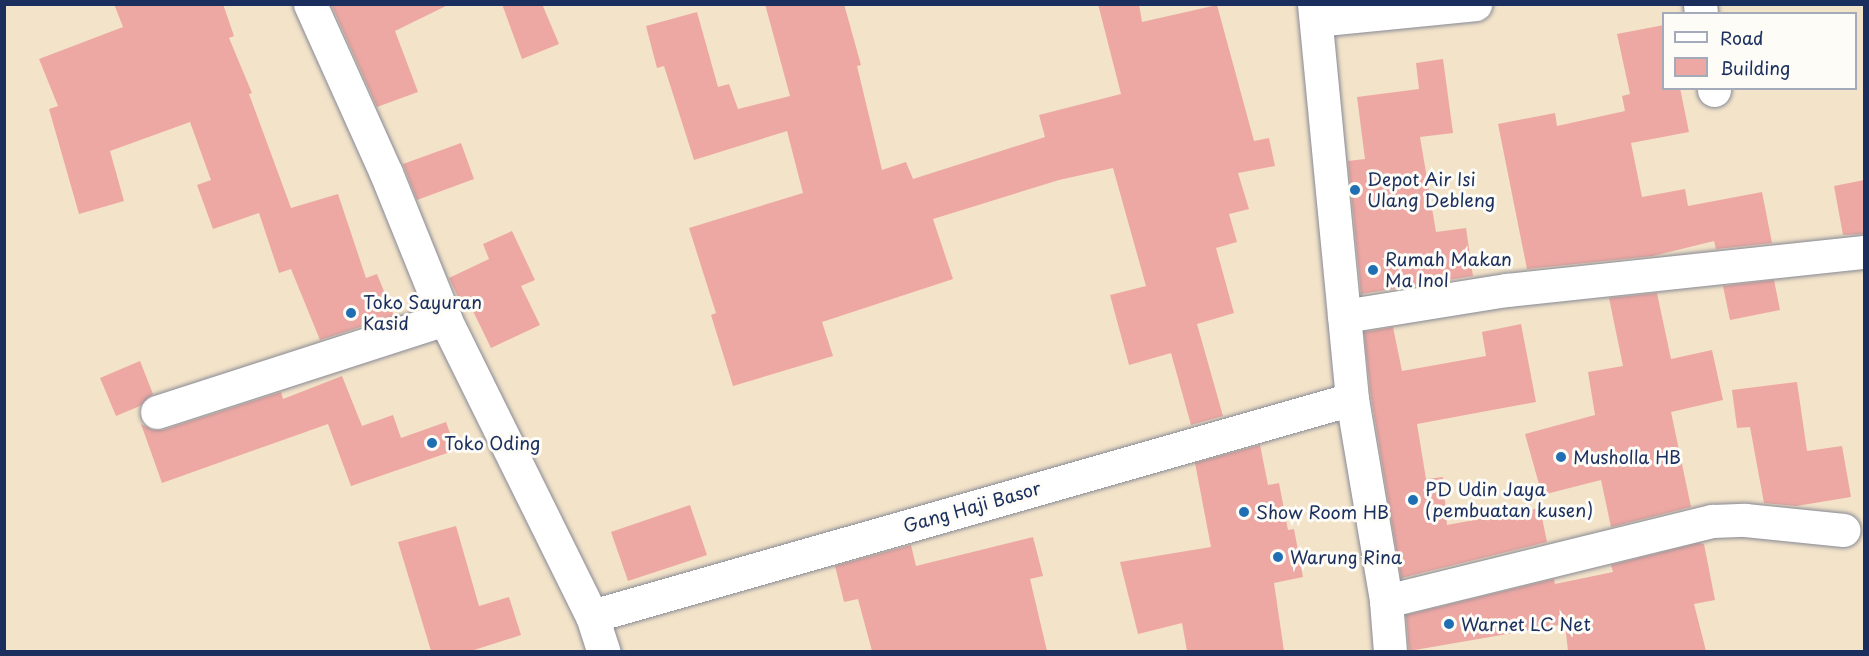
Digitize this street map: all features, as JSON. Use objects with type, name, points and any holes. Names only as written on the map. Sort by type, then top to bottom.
[{"type":"street","points":[[310,4],[386,173],[445,319],[592,616],[604,651]]},
{"type":"street","points":[[1390,651],[1386,601],[1352,399],[1315,12],[1475,4]]},
{"type":"street","points":[[1344,316],[1507,290],[1864,252]]},
{"type":"street","points":[[157,412],[445,319]]},
{"type":"street","name":"Gang Haji Basor","points":[[592,616],[1352,399]]},
{"type":"street","points":[[1386,601],[1712,521],[1745,520],[1843,530]]},
{"type":"building","points":[[114,4],[223,4],[234,36],[229,38],[252,93],[249,94],[291,208],[338,194],[366,278],[377,274],[394,316],[320,340],[291,269],[279,273],[259,213],[213,229],[197,185],[211,180],[190,122],[110,151],[124,201],[79,214],[49,109],[58,106],[39,59],[123,27]]},
{"type":"building","points":[[331,4],[450,4],[395,31],[418,92],[377,107]]},
{"type":"building","points":[[502,4],[542,4],[559,44],[522,59]]},
{"type":"building","points":[[765,4],[844,4],[861,65],[857,66],[882,170],[906,162],[913,179],[1045,137],[1039,115],[1121,94],[1098,4],[1139,4],[1142,22],[1217,5],[1254,141],[1269,138],[1275,166],[1238,173],[1249,209],[1229,214],[1237,242],[1216,248],[1234,313],[1197,324],[1223,416],[1191,425],[1171,353],[1129,365],[1110,295],[1146,286],[1113,168],[1059,180],[933,219],[953,279],[822,322],[833,356],[733,386],[711,315],[716,313],[689,228],[803,193],[787,131],[694,160],[664,66],[657,68],[646,26],[697,12],[718,87],[729,84],[738,109],[790,96]]},
{"type":"building","points":[[1662,25],[1662,90],[1680,90],[1689,132],[1631,143],[1642,197],[1685,189],[1688,206],[1762,192],[1772,243],[1716,249],[1714,241],[1653,256],[1527,269],[1498,124],[1555,113],[1557,126],[1625,111],[1622,96],[1630,94],[1617,34]]},
{"type":"building","points":[[1443,59],[1453,133],[1420,137],[1436,232],[1466,228],[1473,276],[1361,294],[1348,161],[1365,159],[1357,97],[1419,89],[1416,63]]},
{"type":"building","points":[[461,143],[474,179],[417,200],[403,164]]},
{"type":"building","points":[[1864,180],[1864,234],[1843,235],[1834,186]]},
{"type":"building","points":[[512,231],[535,280],[521,286],[540,325],[491,348],[472,309],[465,312],[449,278],[489,259],[483,244]]},
{"type":"building","points":[[1774,280],[1780,310],[1730,320],[1723,286]]},
{"type":"building","points":[[1657,293],[1671,359],[1712,350],[1723,400],[1671,412],[1691,507],[1611,527],[1601,480],[1542,495],[1525,434],[1595,415],[1588,372],[1623,366],[1609,298]]},
{"type":"building","points":[[1521,324],[1536,402],[1417,424],[1426,479],[1443,477],[1447,525],[1540,508],[1547,542],[1401,578],[1371,397],[1364,332],[1393,327],[1402,371],[1486,356],[1482,332]]},
{"type":"building","points":[[140,361],[153,394],[140,406],[116,416],[100,378]]},
{"type":"building","points":[[342,376],[362,426],[393,415],[401,438],[446,422],[456,450],[351,486],[328,424],[162,483],[141,424],[153,430],[163,430],[281,392],[283,399]]},
{"type":"building","points":[[1797,382],[1807,451],[1842,446],[1851,497],[1796,506],[1764,503],[1750,427],[1737,428],[1732,390]]},
{"type":"building","points":[[1260,445],[1268,485],[1279,483],[1288,530],[1294,529],[1303,577],[1274,583],[1284,651],[1187,651],[1182,623],[1138,634],[1120,562],[1211,547],[1195,463]]},
{"type":"building","points":[[690,505],[707,555],[628,581],[611,532]]},
{"type":"building","points":[[456,526],[479,606],[509,597],[521,635],[471,651],[431,651],[398,542]]},
{"type":"building","points":[[1033,537],[1043,576],[1030,579],[1047,651],[872,651],[858,599],[844,602],[835,566],[911,545],[916,566]]},
{"type":"building","points":[[1699,543],[1704,544],[1715,600],[1694,604],[1706,651],[1568,651],[1565,624],[1409,651],[1406,615],[1554,579],[1555,584],[1613,572],[1611,565]]},
{"type":"place","name":"Depot Air Isi Ulang Debleng","points":[[1355,190]]},
{"type":"place","name":"Rumah Makan Ma Inol","points":[[1373,270]]},
{"type":"place","name":"Toko Sayuran Kasid","points":[[351,313]]},
{"type":"place","name":"Toko Oding","points":[[432,443]]},
{"type":"place","name":"Musholla HB","points":[[1561,457]]},
{"type":"place","name":"PD Udin Jaya (pembuatan kusen)","points":[[1413,500]]},
{"type":"place","name":"Show Room HB","points":[[1244,512]]},
{"type":"place","name":"Warung Rina","points":[[1278,557]]},
{"type":"place","name":"Warnet LC Net","points":[[1449,624]]}]
